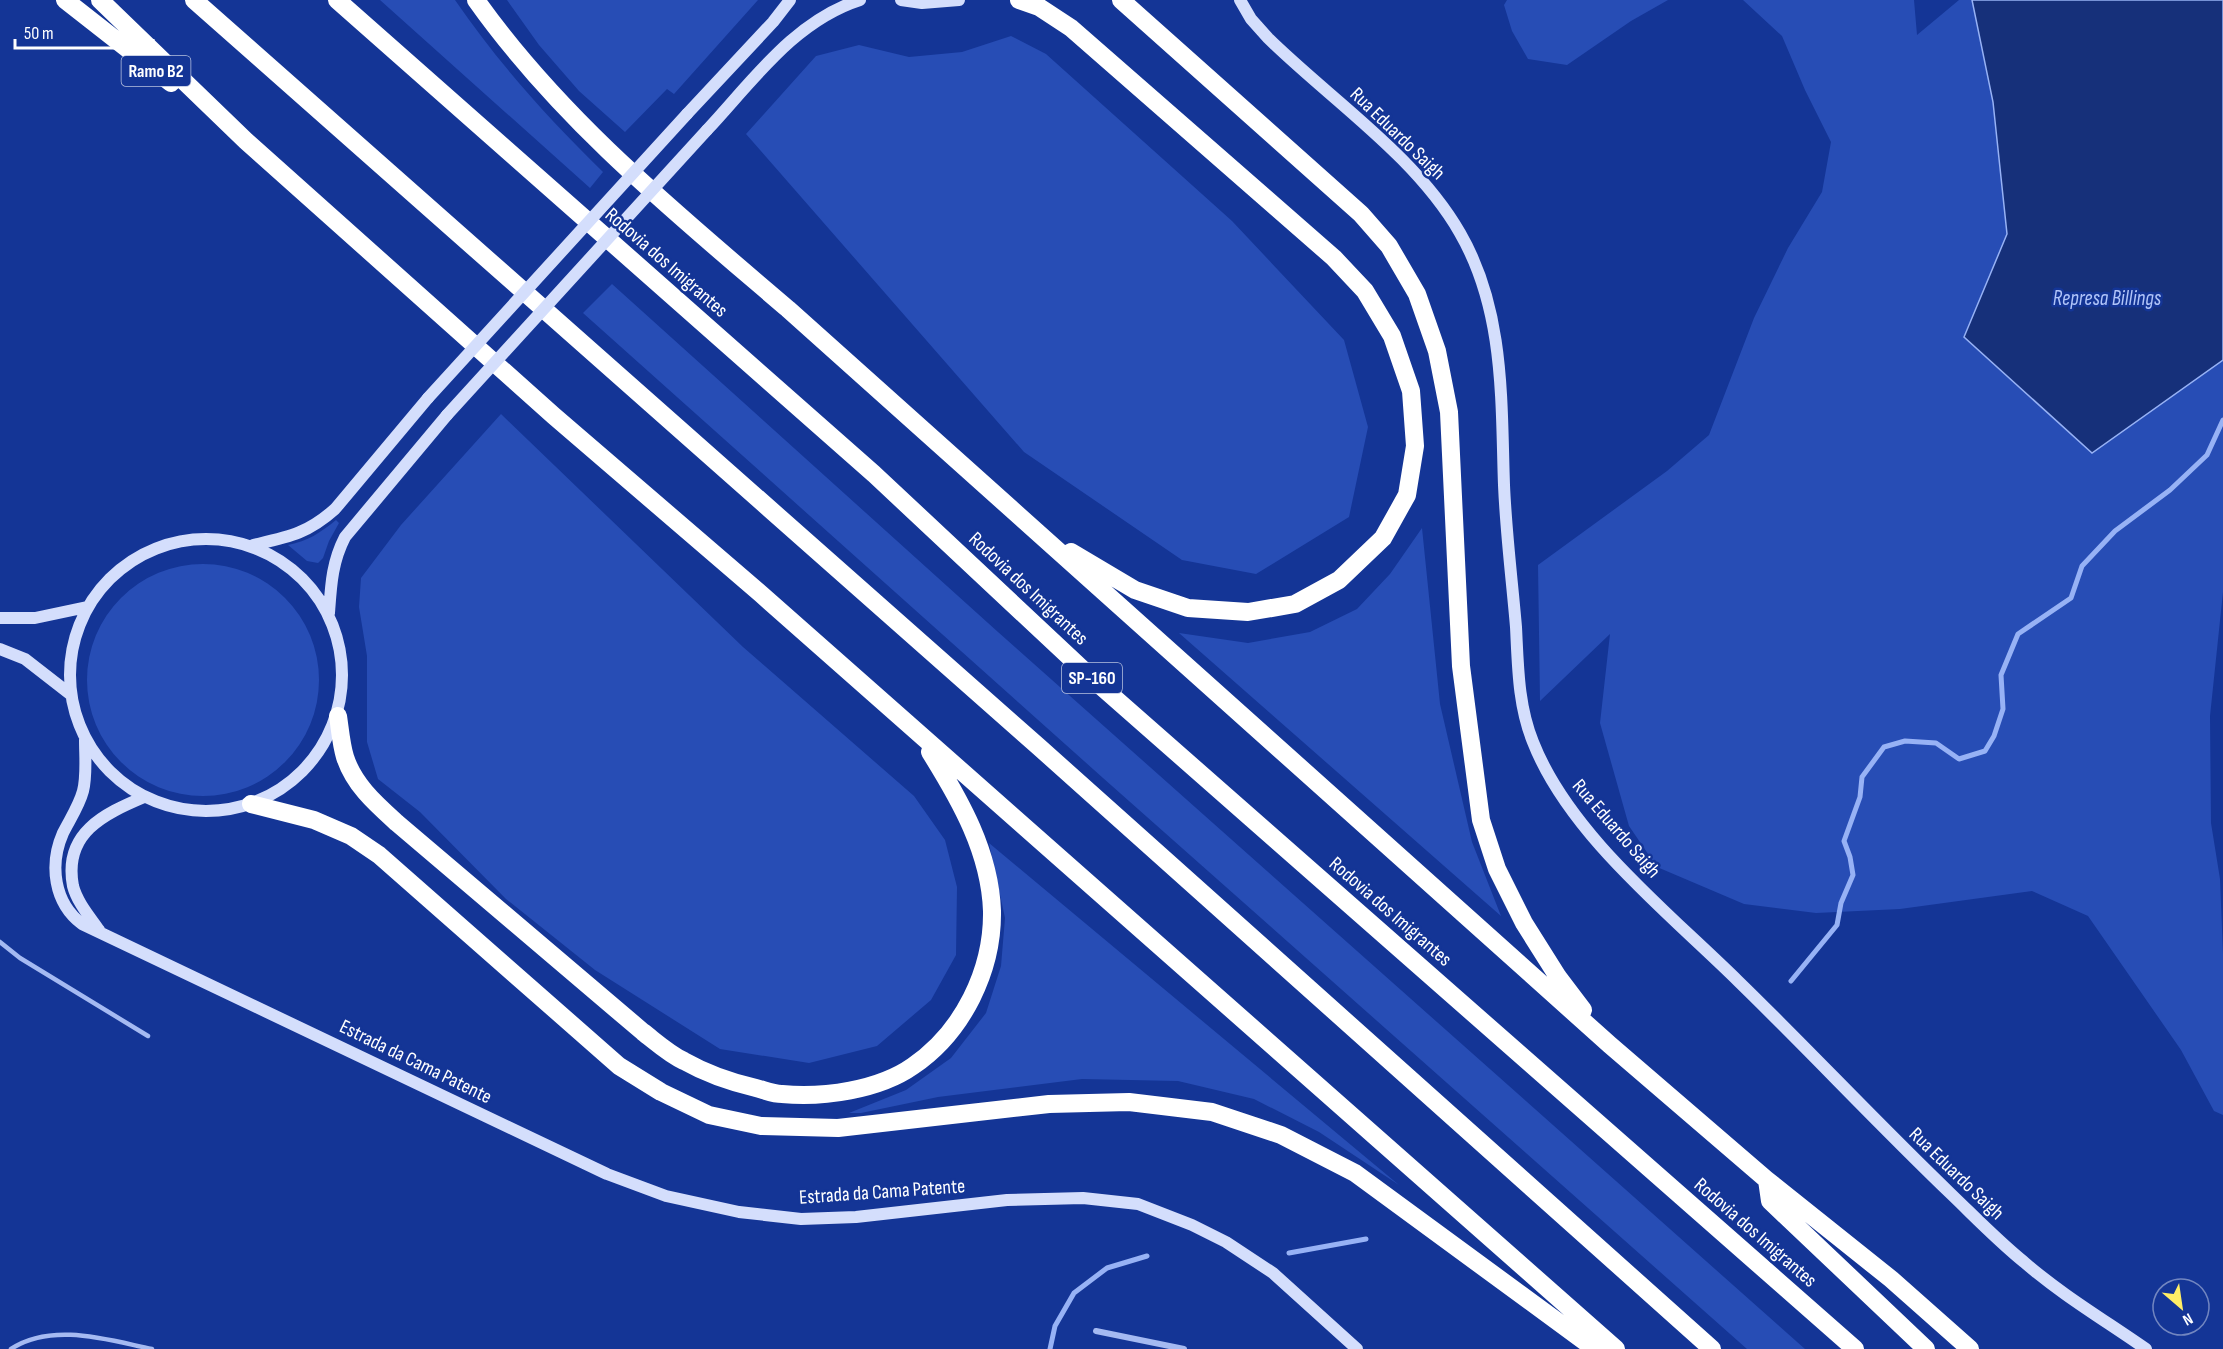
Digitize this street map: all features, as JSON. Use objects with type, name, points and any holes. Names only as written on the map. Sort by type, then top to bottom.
[{"type":"highway","name":"Ramo B2","points":[[65,0],[246,141]]},
{"type":"highway","points":[[100,0],[246,141],[554,416],[1616,1349]]},
{"type":"highway","points":[[194,0],[1022,731],[1712,1349]]},
{"type":"highway","name":"Rodovia dos Imigrantes","points":[[337,0],[874,474],[1103,688],[1855,1349]]},
{"type":"highway","points":[[476,0],[526,66],[598,140],[671,209],[796,317],[1610,1045],[1767,1180],[1891,1279],[1970,1349]]},
{"type":"highway","points":[[1019,0],[1039,7],[1071,28],[1334,258],[1365,291],[1392,336],[1411,391],[1415,446],[1407,495],[1383,538],[1339,580],[1295,604],[1248,612],[1188,608],[1135,590],[1036,531]]},
{"type":"highway","points":[[1121,0],[1360,214],[1389,246],[1417,294],[1437,351],[1449,412],[1461,666],[1481,820],[1497,870],[1524,923],[1558,977],[1610,1045]]},
{"type":"highway","points":[[338,716],[346,758],[357,781],[373,801],[406,831],[643,1032],[682,1061],[726,1081],[781,1094],[830,1094],[875,1084],[913,1067],[945,1038],[970,1004],[987,958],[992,910],[986,873],[974,830],[957,795],[917,733]]},
{"type":"highway","points":[[251,804],[314,820],[351,836],[379,855],[619,1066],[661,1092],[709,1115],[761,1126],[838,1128],[1049,1104],[1129,1102],[1212,1112],[1281,1135],[1355,1173],[1595,1349]]},
{"type":"highway","points":[[1767,1180],[1770,1200],[1926,1349]]},
{"type":"street","points":[[253,545],[303,532],[320,522],[335,509],[428,398],[773,22],[790,0]]},
{"type":"street","points":[[329,613],[331,576],[337,553],[345,537],[447,415],[707,130],[797,35],[824,15],[860,0]]},
{"type":"street","points":[[901,0],[922,3],[959,0]]},
{"type":"street","name":"Rua Eduardo Saigh","points":[[1240,0],[1251,18],[1268,38],[1388,147],[1428,187],[1446,211],[1470,251],[1488,300],[1498,356],[1507,530],[1522,703],[1534,746],[1562,797],[1591,833],[1641,887],[1996,1237],[2026,1265],[2146,1349]]},
{"type":"street","points":[[206,538],[253,545],[298,572],[315,591],[329,613],[343,663],[338,716],[318,754],[296,777],[288,784],[251,804],[215,812],[178,809],[144,797],[110,773],[85,741],[70,694],[71,649],[87,607],[118,570],[159,546],[206,538]]},
{"type":"street","points":[[0,618],[34,618],[87,607]]},
{"type":"street","points":[[0,649],[26,659],[70,694]]},
{"type":"street","name":"Estrada da Cama Patente","points":[[85,741],[83,793],[62,835],[55,873],[57,890],[72,916],[82,924],[607,1174],[666,1196],[739,1212],[801,1219],[856,1217],[1007,1200],[1083,1198],[1138,1204],[1192,1225],[1226,1242],[1273,1273],[1357,1349]]},
{"type":"street","name":"Estrada da Cama Patente","points":[[100,931],[81,904],[74,887],[72,864],[78,843],[90,826],[109,812],[144,797]]},
{"type":"street","points":[[1096,1331],[1184,1349]]},
{"type":"lane","points":[[0,942],[20,958],[148,1036]]},
{"type":"lane","points":[[11,1349],[21,1342],[37,1337],[62,1334],[110,1340],[152,1349]]},
{"type":"shaded area","points":[[380,0],[455,0],[525,90],[603,172],[590,188]]},
{"type":"shaded area","points":[[507,0],[758,0],[674,94],[667,89],[625,132],[579,91],[539,45]]},
{"type":"shaded area","points":[[1507,0],[1668,0],[1631,21],[1567,65],[1528,59],[1512,31],[1504,5]]},
{"type":"shaded area","points":[[1743,0],[1914,0],[1917,35],[1959,0],[1972,0],[1993,102],[2007,235],[1964,337],[2092,453],[2223,360],[2223,592],[2210,716],[2211,823],[2220,879],[2223,954],[2223,1115],[2214,1111],[2181,1050],[2088,916],[2032,891],[1900,909],[1816,913],[1744,904],[1657,867],[1629,826],[1600,723],[1610,634],[1540,701],[1538,565],[1667,471],[1709,435],[1754,318],[1788,248],[1822,192],[1831,142],[1782,36]]},
{"type":"shaded area","points":[[1011,36],[1046,54],[1232,221],[1344,340],[1368,427],[1349,517],[1256,574],[1182,560],[1024,452],[746,134],[816,56],[859,45],[909,57],[962,52]]},
{"type":"shaded area","points":[[612,284],[998,632],[1805,1349],[1747,1349],[1103,778],[583,313]]},
{"type":"shaded area","points":[[501,414],[743,647],[914,796],[945,840],[957,887],[956,955],[931,1000],[877,1046],[809,1063],[720,1049],[595,970],[506,899],[420,812],[378,779],[367,742],[367,656],[359,607],[361,578],[401,525]]},
{"type":"shaded area","points":[[336,520],[339,523],[323,558],[318,563],[307,561],[288,545],[314,536]]},
{"type":"shaded area","points":[[1422,528],[1440,704],[1472,842],[1501,916],[1179,633],[1248,643],[1310,632],[1357,609],[1390,574]]},
{"type":"shaded area","points":[[192,564],[214,564],[237,569],[268,583],[293,606],[300,615],[314,646],[319,680],[317,703],[305,735],[293,754],[277,770],[268,777],[237,791],[214,796],[192,796],[169,791],[138,777],[113,754],[106,745],[92,714],[87,691],[87,669],[92,646],[106,615],[129,590],[138,583],[169,569]]},
{"type":"shaded area","points":[[989,843],[1399,1185],[1319,1132],[1254,1099],[1178,1081],[1082,1079],[938,1097],[861,1113],[849,1113],[906,1090],[951,1058],[986,1013],[1001,966],[1005,918]]},
{"type":"water","name":"Represa Billings","points":[[1972,0],[2223,0],[2223,360],[2092,453],[1964,337],[2007,234],[1993,102]]},
{"type":"waterway","points":[[1791,981],[1837,925],[1841,903],[1853,875],[1844,841],[1860,797],[1862,777],[1884,747],[1905,741],[1936,743],[1959,759],[1985,751],[1994,736],[2003,709],[2001,675],[2018,634],[2071,598],[2082,566],[2115,531],[2170,490],[2207,455],[2223,420]]},
{"type":"waterway","points":[[1289,1253],[1366,1239]]},
{"type":"waterway","points":[[1050,1349],[1055,1326],[1074,1293],[1107,1268],[1147,1256]]}]
